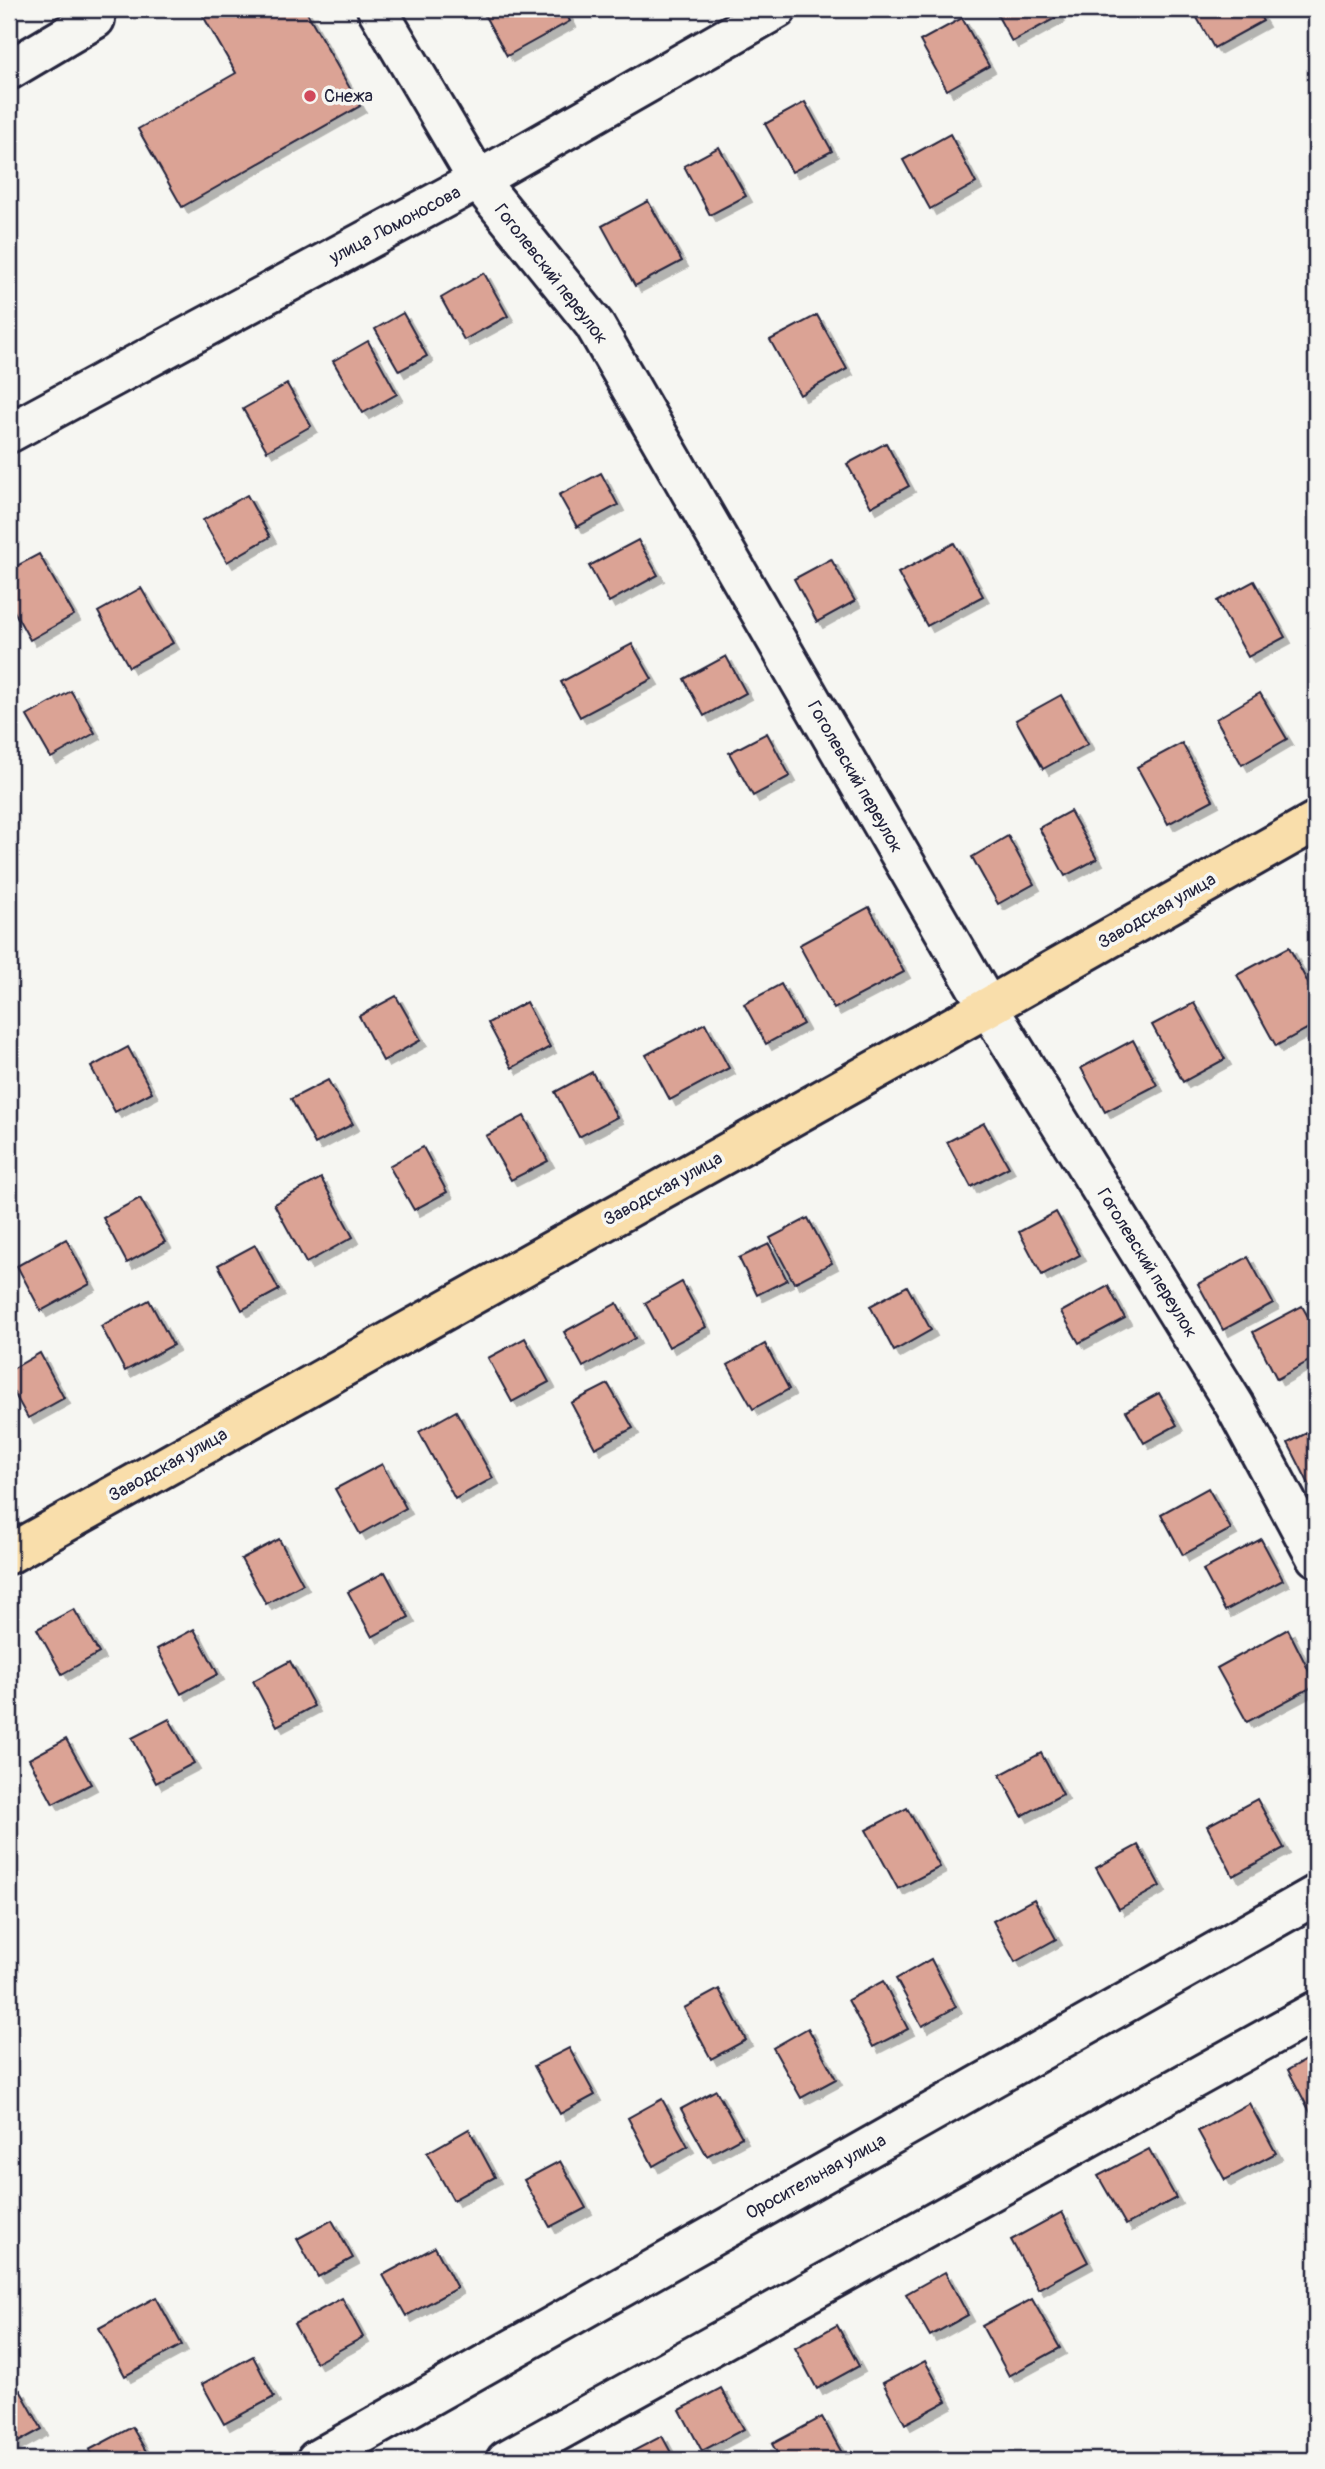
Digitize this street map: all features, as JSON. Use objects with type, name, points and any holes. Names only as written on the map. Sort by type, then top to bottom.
[{"type":"main road","name":"Заводская улица","points":[[9,1554],[1316,821]]},
{"type":"street","name":"Гоголевский переулок","points":[[377,9],[478,180],[594,324],[988,1007],[1235,1406],[1316,1557]]},
{"type":"street","name":"улица Ломоносова","points":[[9,433],[478,180],[777,9]]},
{"type":"street","points":[[9,69],[99,12]]},
{"type":"street","name":"Оросительная улица","points":[[316,2460],[1316,1895]]},
{"type":"street","points":[[506,2460],[1316,2011]]},
{"type":"building","points":[[199,9],[305,9],[360,106],[182,207],[138,129],[236,73]]},
{"type":"building","points":[[481,9],[564,9],[570,21],[507,56]]},
{"type":"building","points":[[994,9],[1055,9],[1059,16],[1012,42]]},
{"type":"building","points":[[1192,9],[1256,9],[1263,21],[1214,48]]},
{"type":"building","points":[[962,18],[989,66],[947,90],[920,41]]},
{"type":"building","points":[[805,102],[832,151],[792,172],[765,124]]},
{"type":"building","points":[[950,134],[976,183],[930,209],[903,160]]},
{"type":"building","points":[[719,147],[746,196],[710,215],[684,166]]},
{"type":"building","points":[[648,201],[682,261],[635,286],[602,226]]},
{"type":"building","points":[[484,273],[508,316],[464,340],[441,298]]},
{"type":"building","points":[[403,313],[427,356],[399,371],[375,329]]},
{"type":"building","points":[[817,315],[847,369],[800,395],[770,340]]},
{"type":"building","points":[[368,341],[397,394],[363,413],[333,361]]},
{"type":"building","points":[[287,384],[311,426],[267,451],[243,409]]},
{"type":"building","points":[[886,443],[909,486],[871,507],[847,464]]},
{"type":"building","points":[[601,473],[618,505],[577,527],[559,495]]},
{"type":"building","points":[[247,495],[270,537],[227,562],[203,520]]},
{"type":"building","points":[[638,540],[658,575],[609,602],[589,566]]},
{"type":"building","points":[[954,543],[983,596],[927,626],[898,573]]},
{"type":"building","points":[[39,554],[74,615],[30,640],[9,602],[9,570]]},
{"type":"building","points":[[831,559],[855,601],[817,622],[794,579]]},
{"type":"building","points":[[1254,581],[1285,637],[1248,657],[1217,601]]},
{"type":"building","points":[[141,588],[173,643],[129,667],[98,612]]},
{"type":"building","points":[[632,644],[652,679],[580,717],[561,682]]},
{"type":"building","points":[[726,656],[746,693],[704,716],[684,679]]},
{"type":"building","points":[[71,691],[95,733],[51,758],[27,716]]},
{"type":"building","points":[[1260,693],[1287,739],[1242,765],[1216,719]]},
{"type":"building","points":[[1061,695],[1088,744],[1043,769],[1016,720]]},
{"type":"building","points":[[767,733],[790,776],[753,796],[729,753]]},
{"type":"building","points":[[1182,743],[1213,800],[1168,824],[1137,767]]},
{"type":"building","points":[[1070,811],[1097,859],[1065,876],[1039,828]]},
{"type":"building","points":[[1008,836],[1034,884],[998,904],[972,857]]},
{"type":"building","points":[[869,907],[904,972],[834,1009],[799,945]]},
{"type":"building","points":[[1289,947],[1316,998],[1316,1024],[1276,1046],[1237,975]]},
{"type":"building","points":[[781,984],[803,1024],[766,1044],[744,1004]]},
{"type":"building","points":[[396,996],[421,1040],[383,1061],[359,1016]]},
{"type":"building","points":[[526,1002],[550,1047],[512,1068],[488,1023]]},
{"type":"building","points":[[1194,1003],[1225,1059],[1183,1082],[1152,1025]]},
{"type":"building","points":[[705,1023],[729,1068],[670,1100],[646,1055]]},
{"type":"building","points":[[1133,1040],[1157,1085],[1105,1112],[1081,1068]]},
{"type":"building","points":[[128,1047],[152,1092],[115,1112],[91,1067]]},
{"type":"building","points":[[592,1072],[617,1117],[579,1137],[555,1092]]},
{"type":"building","points":[[328,1080],[353,1124],[315,1144],[291,1099]]},
{"type":"building","points":[[524,1116],[548,1161],[511,1180],[486,1136]]},
{"type":"building","points":[[984,1123],[1009,1167],[971,1187],[947,1142]]},
{"type":"building","points":[[423,1147],[447,1192],[414,1210],[389,1166]]},
{"type":"building","points":[[321,1178],[353,1237],[306,1263],[274,1204]]},
{"type":"building","points":[[140,1198],[165,1242],[127,1263],[103,1218]]},
{"type":"building","points":[[1056,1212],[1080,1255],[1042,1275],[1019,1232]]},
{"type":"building","points":[[808,1218],[832,1263],[794,1283],[770,1238]]},
{"type":"building","points":[[66,1239],[90,1284],[41,1311],[17,1266]]},
{"type":"building","points":[[769,1244],[787,1280],[757,1295],[739,1258]]},
{"type":"building","points":[[255,1245],[279,1290],[242,1310],[218,1265]]},
{"type":"building","points":[[1248,1257],[1273,1303],[1223,1330],[1198,1284]]},
{"type":"building","points":[[682,1282],[706,1327],[669,1347],[645,1303]]},
{"type":"building","points":[[907,1286],[931,1330],[894,1351],[870,1306]]},
{"type":"building","points":[[1108,1286],[1125,1318],[1079,1343],[1061,1312]]},
{"type":"building","points":[[149,1300],[173,1345],[125,1371],[101,1326]]},
{"type":"building","points":[[617,1303],[635,1338],[583,1367],[564,1332]]},
{"type":"building","points":[[1302,1306],[1316,1331],[1316,1357],[1277,1379],[1253,1332]]},
{"type":"building","points":[[525,1338],[549,1382],[512,1402],[488,1358]]},
{"type":"building","points":[[765,1344],[789,1389],[753,1409],[728,1365]]},
{"type":"building","points":[[40,1353],[64,1398],[28,1418],[9,1384],[9,1371]]},
{"type":"building","points":[[608,1384],[633,1428],[595,1448],[571,1403]]},
{"type":"building","points":[[1159,1393],[1177,1425],[1144,1443],[1126,1411]]},
{"type":"building","points":[[456,1411],[493,1478],[455,1499],[419,1432]]},
{"type":"building","points":[[1316,1428],[1316,1487],[1312,1490],[1288,1443]]},
{"type":"building","points":[[382,1464],[406,1508],[360,1534],[335,1489]]},
{"type":"building","points":[[1208,1488],[1231,1529],[1183,1555],[1161,1514]]},
{"type":"building","points":[[279,1539],[303,1584],[266,1604],[241,1559]]},
{"type":"building","points":[[1261,1539],[1283,1580],[1225,1611],[1203,1570]]},
{"type":"building","points":[[385,1572],[409,1617],[372,1637],[348,1592]]},
{"type":"building","points":[[74,1609],[99,1653],[62,1674],[37,1629]]},
{"type":"building","points":[[194,1629],[218,1674],[181,1694],[157,1649]]},
{"type":"building","points":[[1288,1629],[1316,1685],[1247,1722],[1217,1668]]},
{"type":"building","points":[[290,1661],[314,1706],[277,1726],[253,1681]]},
{"type":"building","points":[[169,1719],[194,1763],[156,1783],[132,1738]]},
{"type":"building","points":[[66,1739],[91,1784],[53,1804],[29,1759]]},
{"type":"building","points":[[1041,1753],[1063,1794],[1022,1816],[1000,1775]]},
{"type":"building","points":[[1316,1765],[1316,1785],[1308,1770]]},
{"type":"building","points":[[1257,1799],[1284,1848],[1233,1876],[1207,1826]]},
{"type":"building","points":[[907,1808],[940,1867],[898,1889],[866,1830]]},
{"type":"building","points":[[1138,1845],[1160,1886],[1119,1909],[1096,1868]]},
{"type":"building","points":[[1034,1899],[1056,1939],[1015,1962],[993,1921]]},
{"type":"building","points":[[931,1959],[956,2007],[922,2026],[896,1979]]},
{"type":"building","points":[[883,1981],[908,2029],[873,2047],[848,2000]]},
{"type":"building","points":[[719,1989],[746,2040],[711,2059],[684,2008]]},
{"type":"building","points":[[808,2028],[836,2079],[801,2098],[773,2048]]},
{"type":"building","points":[[569,2048],[595,2095],[560,2114],[534,2066]]},
{"type":"building","points":[[1316,2054],[1316,2123],[1288,2070]]},
{"type":"building","points":[[716,2090],[742,2137],[707,2156],[681,2109]]},
{"type":"building","points":[[662,2099],[688,2146],[653,2166],[628,2118]]},
{"type":"building","points":[[1249,2103],[1276,2153],[1225,2180],[1198,2131]]},
{"type":"building","points":[[469,2129],[495,2177],[453,2200],[427,2153]]},
{"type":"building","points":[[1149,2149],[1176,2198],[1126,2225],[1098,2176]]},
{"type":"building","points":[[560,2161],[586,2208],[550,2227],[524,2180]]},
{"type":"building","points":[[1062,2212],[1088,2262],[1038,2289],[1011,2240]]},
{"type":"building","points":[[332,2220],[353,2258],[318,2277],[297,2239]]},
{"type":"building","points":[[435,2247],[457,2288],[406,2316],[383,2275]]},
{"type":"building","points":[[945,2272],[968,2315],[930,2336],[906,2294]]},
{"type":"building","points":[[156,2297],[182,2345],[125,2376],[99,2328]]},
{"type":"building","points":[[342,2298],[363,2337],[316,2363],[294,2324]]},
{"type":"building","points":[[1032,2299],[1060,2348],[1009,2376],[982,2326]]},
{"type":"building","points":[[837,2325],[859,2366],[817,2389],[795,2348]]},
{"type":"building","points":[[253,2356],[274,2397],[224,2424],[202,2384]]},
{"type":"building","points":[[925,2361],[947,2401],[905,2424],[883,2383]]},
{"type":"building","points":[[721,2388],[744,2429],[702,2451],[680,2410]]},
{"type":"building","points":[[20,2390],[42,2429],[9,2447],[9,2396]]},
{"type":"building","points":[[822,2417],[846,2460],[781,2460],[772,2444]]},
{"type":"building","points":[[132,2427],[151,2460],[95,2460],[89,2450]]},
{"type":"building","points":[[662,2436],[675,2460],[621,2460],[620,2458]]},
{"type":"place","name":"Снежа","points":[[310,96]]}]
